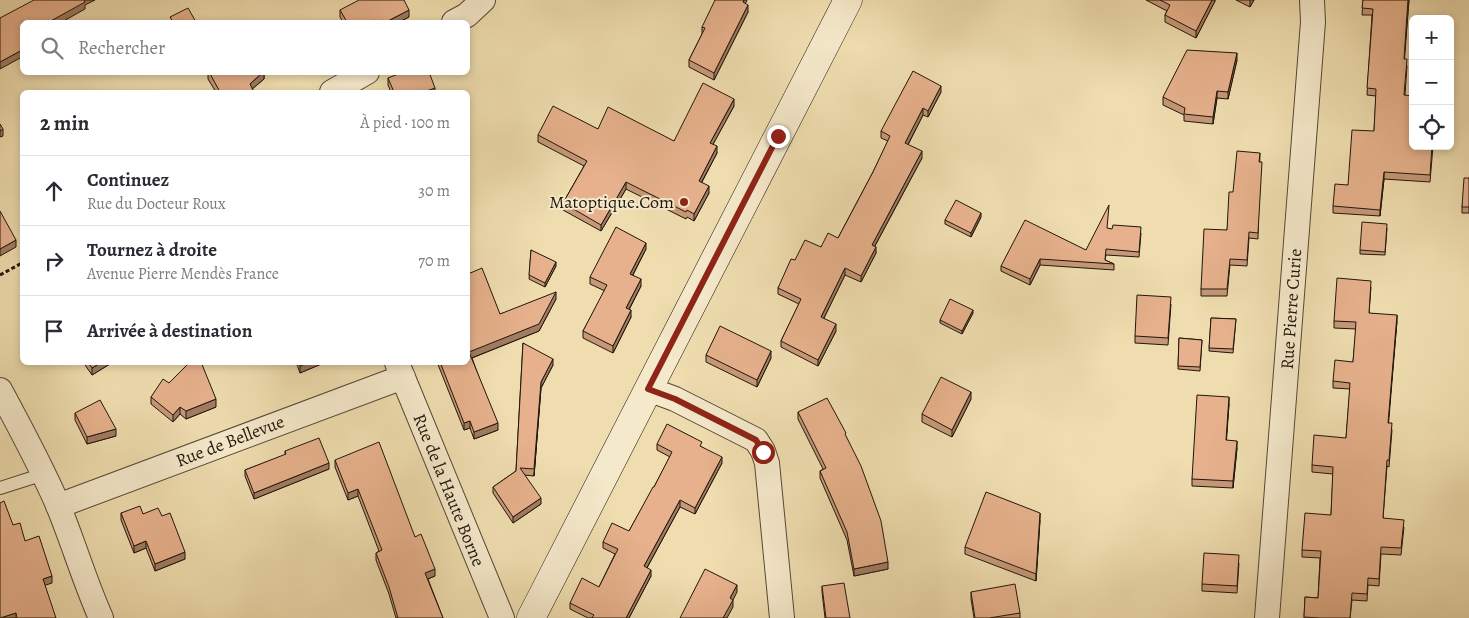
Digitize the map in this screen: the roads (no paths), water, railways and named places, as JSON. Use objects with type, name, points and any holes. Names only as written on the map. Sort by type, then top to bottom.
[{"type":"main road","points":[[531,618],[848,0]]},
{"type":"street","points":[[458,20],[467,15],[483,0]]},
{"type":"street","name":"Rue Pierre Curie","points":[[1267,618],[1313,22],[1312,0]]},
{"type":"street","points":[[336,90],[362,75]]},
{"type":"street","name":"Rue de Bellevue","points":[[58,506],[400,370]]},
{"type":"street","name":"Rue de la Haute Borne","points":[[400,370],[502,618]]},
{"type":"street","points":[[648,389],[675,399],[756,440],[767,463],[782,618]]},
{"type":"street","points":[[0,390],[44,474],[58,506],[88,590],[101,618]]},
{"type":"lane","points":[[0,488],[44,474]]},
{"type":"place","name":"Matoptique.Com","points":[[684,202]]}]
